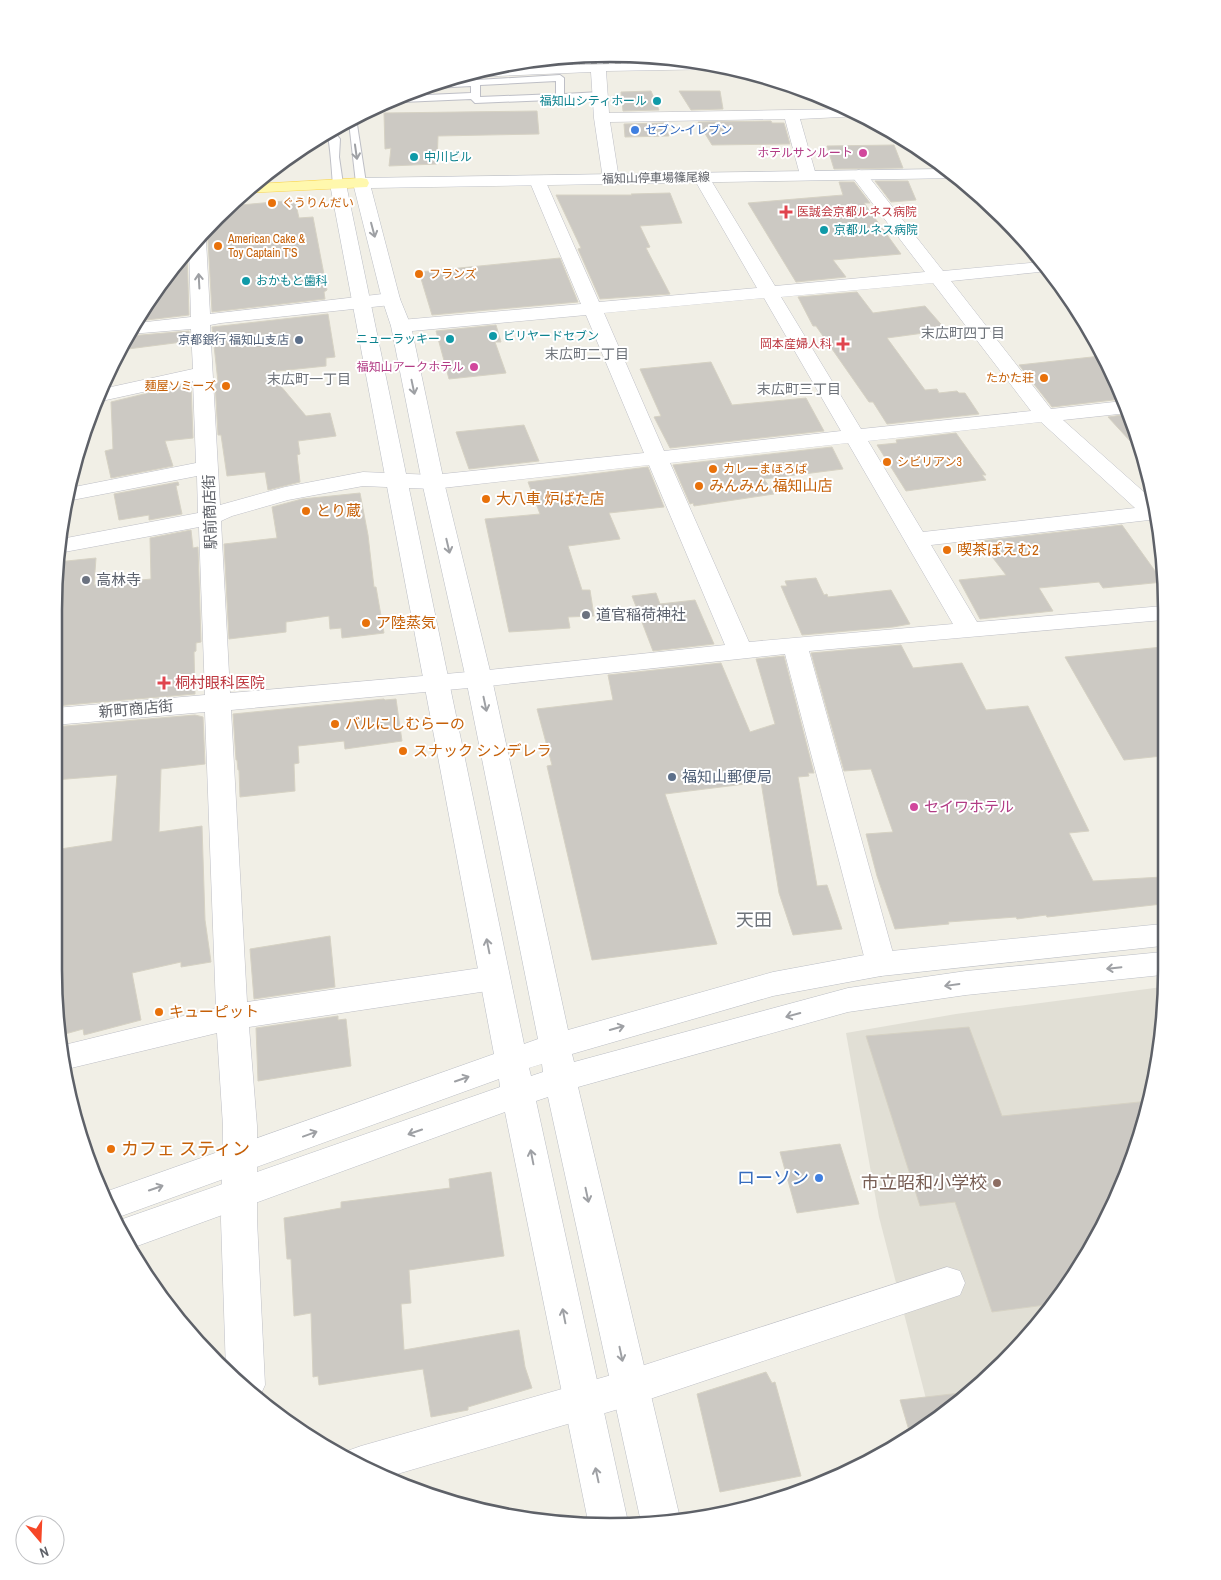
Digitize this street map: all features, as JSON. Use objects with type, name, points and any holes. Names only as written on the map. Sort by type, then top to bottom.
[{"type":"main road","points":[[261,188],[349,183]]},
{"type":"street","points":[[598,63],[602,118],[611,179]]},
{"type":"street","points":[[493,76],[577,64]]},
{"type":"street","points":[[602,118],[840,113]]},
{"type":"street","points":[[791,114],[808,176]]},
{"type":"street","name":"福知山停車場篠尾線","points":[[349,183],[941,174]]},
{"type":"street","points":[[859,175],[1046,416],[1149,507]]},
{"type":"street","points":[[701,177],[970,631]]},
{"type":"street","points":[[536,180],[740,651]]},
{"type":"street","points":[[349,183],[401,326],[433,482],[479,679],[557,1063],[658,1515]]},
{"type":"street","points":[[349,183],[362,301],[396,479],[438,683],[511,1062],[607,1518]]},
{"type":"street","name":"駅前商店街","points":[[197,250],[232,1017],[240,1126],[239,1220],[246,1379]]},
{"type":"street","points":[[401,326],[593,310],[1038,268]]},
{"type":"street","points":[[141,328],[201,322],[220,317],[391,299]]},
{"type":"street","points":[[107,394],[203,373]]},
{"type":"street","points":[[67,545],[209,518],[224,511],[285,494],[363,479],[433,482],[1119,408]]},
{"type":"street","points":[[75,494],[208,467]]},
{"type":"street","points":[[916,540],[1150,515]]},
{"type":"street","name":"新町商店街","points":[[62,716],[438,683],[795,645],[1158,613]]},
{"type":"street","points":[[795,645],[881,964]]},
{"type":"street","points":[[130,1233],[519,1094],[557,1063],[772,984],[881,964],[1158,935]]},
{"type":"street","points":[[115,1202],[240,1160],[511,1062],[557,1063],[848,1000],[966,983],[1158,963]]},
{"type":"street","points":[[70,1056],[232,1017],[494,978]]},
{"type":"street","points":[[371,1462],[581,1400],[629,1388],[947,1283]]},
{"type":"lane","points":[[482,78],[560,78],[560,96]]},
{"type":"lane","points":[[475,80],[474,100],[600,95]]},
{"type":"lane","points":[[416,98],[475,96]]},
{"type":"lane","points":[[349,183],[353,127]]},
{"type":"lane","points":[[335,137],[334,157],[349,183]]},
{"type":"shaded area","name":"市立昭和小学校","points":[[1157,988],[1154,1041],[1140,1111],[1117,1179],[1085,1244],[1066,1274],[1023,1331],[972,1382],[930,1414],[879,1217],[846,1033],[956,1014]]},
{"type":"building","points":[[651,91],[659,110],[623,111],[621,92]]},
{"type":"building","points":[[679,91],[720,91],[723,109],[691,110]]},
{"type":"building","points":[[537,111],[539,134],[438,136],[437,164],[389,166],[391,148],[385,149],[384,113]]},
{"type":"building","points":[[771,121],[772,123],[784,123],[790,144],[712,145],[698,122]]},
{"type":"building","points":[[664,123],[669,136],[625,137],[624,124]]},
{"type":"building","name":"ホテルサンルート","points":[[894,145],[903,168],[834,169],[827,146]]},
{"type":"building","points":[[875,181],[908,181],[916,200],[891,202]]},
{"type":"building","name":"京都ルネス病院","points":[[839,182],[854,182],[870,203],[864,203],[901,254],[833,260],[846,277],[796,282],[748,203],[843,195]]},
{"type":"building","points":[[670,193],[682,223],[640,226],[650,247],[646,248],[670,294],[600,299],[578,249],[581,248],[556,195]]},
{"type":"building","points":[[295,200],[299,218],[313,217],[327,290],[324,292],[325,299],[212,312],[207,239],[242,205]]},
{"type":"building","points":[[560,258],[578,302],[432,315],[419,272]]},
{"type":"building","points":[[187,263],[189,315],[146,320]]},
{"type":"building","points":[[857,292],[873,313],[925,306],[946,330],[887,338],[925,390],[937,389],[939,393],[957,391],[965,393],[979,414],[887,424],[873,402],[869,402],[816,326],[813,326],[798,297]]},
{"type":"building","points":[[328,314],[335,357],[326,358],[326,366],[269,372],[306,416],[330,413],[336,436],[298,441],[300,454],[297,455],[300,482],[268,490],[265,472],[227,476],[221,435],[218,435],[215,382],[218,382],[212,327]]},
{"type":"building","points":[[496,325],[501,342],[495,342],[506,373],[449,379],[436,331]]},
{"type":"building","points":[[189,331],[190,341],[129,349],[136,335]]},
{"type":"building","points":[[1096,357],[1116,400],[1052,407],[1019,365]]},
{"type":"building","points":[[711,362],[732,405],[806,398],[824,431],[670,448],[654,417],[661,416],[640,369]]},
{"type":"building","points":[[191,385],[193,438],[165,441],[173,466],[111,478],[105,451],[113,449],[111,402],[173,387]]},
{"type":"building","points":[[1122,415],[1132,443],[1108,417]]},
{"type":"building","points":[[524,425],[539,461],[469,469],[456,432]]},
{"type":"building","points":[[956,433],[986,475],[982,475],[986,480],[906,491],[877,445],[897,443],[896,440]]},
{"type":"building","points":[[832,447],[843,469],[764,479],[774,494],[694,506],[693,503],[690,504],[673,465]]},
{"type":"building","points":[[648,467],[664,507],[609,513],[620,539],[568,546],[582,590],[590,590],[594,616],[568,617],[570,628],[509,632],[485,519],[540,514],[528,482]]},
{"type":"building","points":[[178,482],[179,485],[176,486],[182,514],[149,520],[149,515],[119,520],[114,494]]},
{"type":"building","points":[[360,493],[368,535],[374,587],[376,587],[384,633],[342,638],[341,628],[330,629],[329,616],[286,622],[286,632],[229,639],[224,544],[277,538],[272,507],[302,499]]},
{"type":"building","points":[[1122,525],[1157,573],[1157,583],[1103,588],[1099,582],[1039,588],[1053,611],[980,619],[959,580],[1006,575],[980,541]]},
{"type":"building","points":[[191,530],[193,548],[198,547],[201,642],[196,643],[196,651],[194,652],[195,694],[62,705],[62,610],[65,561],[96,558],[94,585],[151,579],[150,538]]},
{"type":"building","points":[[816,578],[824,595],[827,594],[828,597],[891,590],[910,624],[802,635],[781,586],[787,586],[785,581]]},
{"type":"building","points":[[656,593],[660,604],[695,600],[714,644],[653,651],[632,596]]},
{"type":"building","points":[[901,645],[913,668],[962,663],[986,710],[1028,706],[1089,831],[1069,833],[1093,881],[1158,877],[1158,904],[1047,917],[1046,915],[1017,919],[1016,917],[948,922],[949,924],[895,929],[877,876],[866,834],[893,832],[871,769],[844,771],[811,653]]},
{"type":"building","points":[[1158,647],[1158,756],[1124,760],[1065,657]]},
{"type":"building","points":[[784,656],[814,773],[808,773],[809,776],[798,777],[817,886],[827,885],[842,929],[793,935],[779,893],[761,782],[665,794],[717,944],[592,960],[547,766],[552,765],[537,709],[613,700],[608,675],[721,663],[750,732],[775,724],[756,659]]},
{"type":"building","points":[[396,699],[402,741],[345,749],[344,741],[298,746],[299,763],[294,764],[295,791],[240,797],[233,714]]},
{"type":"building","points":[[195,715],[203,717],[205,764],[161,769],[159,832],[202,826],[205,920],[211,962],[181,967],[181,962],[132,973],[141,1020],[84,1035],[83,1029],[66,1034],[62,970],[62,849],[112,841],[117,775],[62,779],[62,726]]},
{"type":"building","points":[[330,936],[335,987],[254,999],[250,949]]},
{"type":"building","points":[[338,1016],[338,1020],[346,1019],[351,1066],[258,1081],[256,1028]]},
{"type":"building","points":[[969,1027],[1002,1116],[1142,1102],[1117,1179],[1102,1212],[1085,1244],[1043,1305],[992,1312],[955,1202],[920,1206],[866,1036]]},
{"type":"building","name":"ローソン","points":[[840,1144],[859,1204],[797,1213],[780,1152]]},
{"type":"building","points":[[491,1172],[504,1256],[409,1270],[411,1303],[401,1304],[404,1350],[519,1330],[525,1367],[532,1388],[468,1407],[468,1410],[431,1417],[423,1369],[319,1385],[318,1376],[313,1377],[311,1313],[294,1316],[291,1259],[287,1259],[284,1218],[341,1208],[341,1202],[450,1188],[449,1179]]},
{"type":"building","points":[[766,1372],[772,1383],[775,1382],[801,1476],[720,1492],[697,1394]]},
{"type":"building","points":[[958,1393],[909,1429],[900,1400]]},
{"type":"railway","points":[[592,63],[618,62]]},
{"type":"place","name":"福知山シティホール","points":[[657,101]]},
{"type":"place","name":"セブン-イレブン","points":[[635,130]]},
{"type":"place","name":"ホテルサンルート","points":[[863,153]]},
{"type":"place","name":"中川ビル","points":[[414,157]]},
{"type":"place","name":"ぐうりんだい","points":[[272,203]]},
{"type":"place","name":"医誠会京都ルネス病院","points":[[786,212]]},
{"type":"place","name":"京都ルネス病院","points":[[824,230]]},
{"type":"place","name":"American Cake & Toy Captain T'S","points":[[218,246]]},
{"type":"place","name":"フランズ","points":[[419,274]]},
{"type":"place","name":"おかもと歯科","points":[[246,281]]},
{"type":"place","name":"ビリヤードセブン","points":[[493,336]]},
{"type":"place","name":"ニューラッキー","points":[[450,339]]},
{"type":"place","name":"京都銀行 福知山支店","points":[[299,340]]},
{"type":"place","name":"岡本産婦人科","points":[[843,344]]},
{"type":"place","name":"福知山アークホテル","points":[[474,367]]},
{"type":"place","name":"たかた荘","points":[[1044,378]]},
{"type":"place","name":"麺屋ソミーズ","points":[[226,386]]},
{"type":"place","name":"シビリアン3","points":[[887,462]]},
{"type":"place","name":"カレーまほろば","points":[[713,469]]},
{"type":"place","name":"みんみん 福知山店","points":[[699,486]]},
{"type":"place","name":"大八車 炉ばた店","points":[[486,499]]},
{"type":"place","name":"とり蔵","points":[[306,511]]},
{"type":"place","name":"喫茶ぽえむ2","points":[[947,550]]},
{"type":"place","name":"高林寺","points":[[86,580]]},
{"type":"place","name":"道官稲荷神社","points":[[586,615]]},
{"type":"place","name":"ア陸蒸気","points":[[366,623]]},
{"type":"place","name":"桐村眼科医院","points":[[164,683]]},
{"type":"place","name":"バルにしむらーの","points":[[335,724]]},
{"type":"place","name":"スナック シンデレラ","points":[[403,751]]},
{"type":"place","name":"福知山郵便局","points":[[672,777]]},
{"type":"place","name":"セイワホテル","points":[[914,807]]},
{"type":"place","name":"キューピット","points":[[159,1012]]},
{"type":"place","name":"カフェ スティン","points":[[111,1149]]},
{"type":"place","name":"ローソン","points":[[819,1178]]},
{"type":"place","name":"市立昭和小学校","points":[[997,1183]]},
{"type":"district","name":"末広町四丁目","points":[[963,333]]},
{"type":"district","name":"末広町二丁目","points":[[587,354]]},
{"type":"district","name":"末広町一丁目","points":[[309,379]]},
{"type":"district","name":"末広町三丁目","points":[[799,389]]},
{"type":"district","name":"天田","points":[[754,920]]}]
